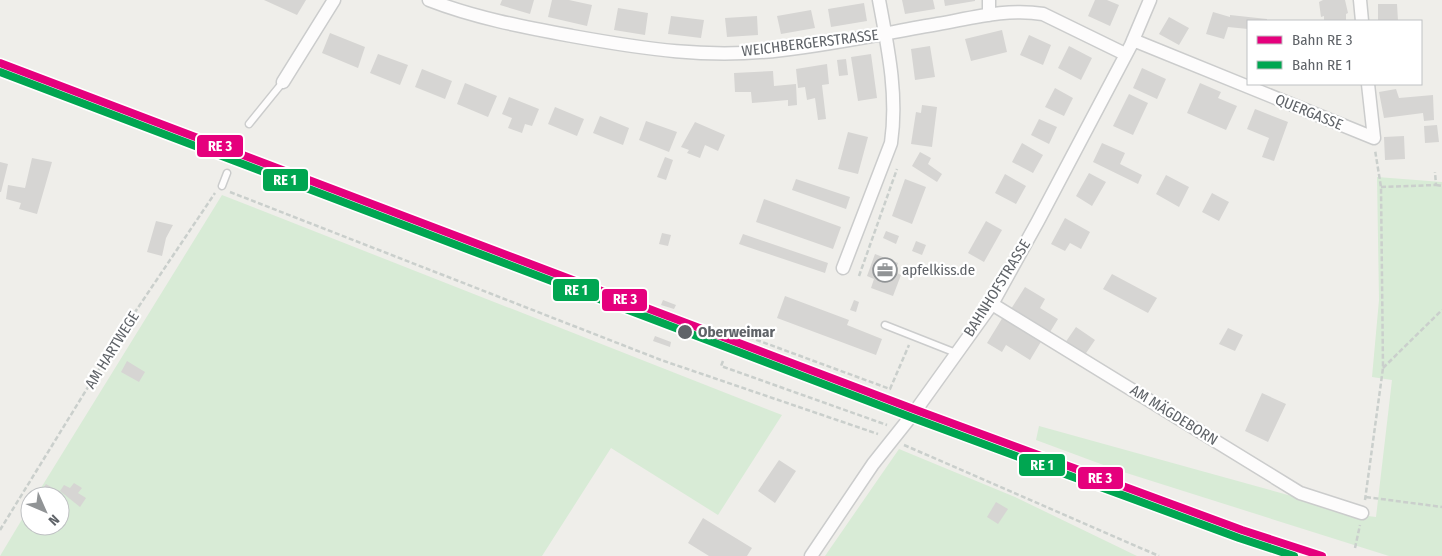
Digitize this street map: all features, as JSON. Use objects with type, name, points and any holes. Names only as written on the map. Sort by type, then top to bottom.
[{"type":"street","points":[[283,82],[334,0]]},
{"type":"street","name":"WEICHBERGERSTRASSE","points":[[430,0],[502,22],[541,31],[638,48],[706,55],[781,50],[885,34],[988,15],[1028,12],[1043,14],[1125,54]]},
{"type":"street","points":[[843,268],[890,143],[894,94],[879,0]]},
{"type":"street","points":[[988,15],[990,0]]},
{"type":"street","name":"BAHNHOFSTRASSE","points":[[811,556],[859,484],[992,304],[1133,40],[1150,0]]},
{"type":"street","points":[[1360,0],[1362,20]]},
{"type":"street","name":"QUERGASSE","points":[[1133,40],[1374,138]]},
{"type":"street","points":[[1368,85],[1374,138]]},
{"type":"street","name":"AM MÄGDEBORN","points":[[992,304],[1300,493],[1362,513]]},
{"type":"lane","points":[[249,124],[283,82]]},
{"type":"lane","points":[[222,186],[227,173]]},
{"type":"lane","points":[[885,325],[913,334],[956,353]]},
{"type":"path","points":[[1374,138],[1382,187],[1383,368],[1366,497],[1442,507]]},
{"type":"path","points":[[859,276],[899,165]]},
{"type":"path","points":[[1435,172],[1436,185]]},
{"type":"path","points":[[222,186],[236,196],[661,360],[896,435]]},
{"type":"path","name":"AM HARTWEGE","points":[[0,530],[125,327],[208,200],[222,186]]},
{"type":"path","points":[[1382,187],[1442,186]]},
{"type":"path","points":[[1383,368],[1442,310]]},
{"type":"path","points":[[735,332],[890,389],[913,334]]},
{"type":"path","points":[[723,361],[721,366],[896,435],[1159,556]]},
{"type":"green space","points":[[1377,177],[1442,182],[1442,556],[1389,556],[1117,470],[1036,440],[1039,426],[1360,515],[1376,517],[1392,380],[1372,377],[1379,300]]},
{"type":"green space","points":[[222,195],[782,415],[718,515],[611,448],[542,556],[0,556],[20,523],[20,536],[70,536],[70,486],[42,486]]},
{"type":"green space","points":[[899,449],[1015,497],[1137,556],[825,556]]},
{"type":"building","points":[[264,0],[306,0],[297,15]]},
{"type":"building","points":[[502,0],[534,0],[530,14],[500,5]]},
{"type":"building","points":[[552,0],[569,0],[592,5],[587,26],[548,17]]},
{"type":"building","points":[[902,0],[933,0],[935,9],[905,14]]},
{"type":"building","points":[[944,0],[975,0],[975,1],[945,6]]},
{"type":"building","points":[[1095,0],[1107,0],[1119,5],[1110,26],[1088,16]]},
{"type":"building","points":[[1323,0],[1345,0],[1348,13],[1346,14],[1346,20],[1324,20],[1324,16],[1321,17],[1319,2]]},
{"type":"building","points":[[864,3],[867,21],[831,27],[828,9]]},
{"type":"building","points":[[1378,4],[1397,4],[1398,20],[1378,20]]},
{"type":"building","points":[[618,8],[648,13],[645,35],[614,30]]},
{"type":"building","points":[[811,10],[815,28],[781,34],[777,16]]},
{"type":"building","points":[[1213,12],[1230,17],[1230,15],[1267,19],[1247,20],[1247,29],[1228,27],[1224,39],[1206,34]]},
{"type":"building","points":[[671,16],[704,20],[701,38],[668,34]]},
{"type":"building","points":[[757,16],[758,35],[727,37],[725,18]]},
{"type":"building","points":[[1169,17],[1189,28],[1179,45],[1159,34]]},
{"type":"building","points":[[1002,30],[1007,52],[971,61],[965,39]]},
{"type":"building","points":[[330,33],[365,47],[358,68],[322,53]]},
{"type":"building","points":[[1029,35],[1051,45],[1043,65],[1020,55]]},
{"type":"building","points":[[930,46],[935,77],[915,80],[911,49]]},
{"type":"building","points":[[1069,46],[1092,58],[1081,80],[1058,68]]},
{"type":"building","points":[[378,54],[408,65],[400,85],[370,73]]},
{"type":"building","points":[[871,54],[877,98],[858,101],[851,57]]},
{"type":"building","points":[[846,59],[848,75],[839,76],[837,60]]},
{"type":"building","points":[[827,64],[829,84],[822,85],[826,119],[818,120],[815,98],[807,100],[805,87],[798,88],[796,69]]},
{"type":"building","points":[[1142,68],[1166,79],[1157,99],[1133,88]]},
{"type":"building","points":[[422,69],[452,81],[445,99],[415,87]]},
{"type":"building","points":[[773,71],[774,86],[796,84],[797,105],[788,106],[788,100],[752,103],[751,92],[735,92],[734,73]]},
{"type":"building","points":[[465,83],[497,96],[488,117],[457,104]]},
{"type":"building","points":[[1200,83],[1221,92],[1218,98],[1237,106],[1226,130],[1187,113]]},
{"type":"building","points":[[1055,88],[1073,98],[1064,116],[1045,107]]},
{"type":"building","points":[[1396,89],[1399,98],[1433,95],[1434,120],[1424,121],[1423,113],[1384,118],[1379,92]]},
{"type":"building","points":[[1129,94],[1148,103],[1133,135],[1113,126]]},
{"type":"building","points":[[509,97],[539,109],[532,126],[525,124],[522,133],[508,128],[512,118],[502,114]]},
{"type":"building","points":[[922,105],[937,107],[932,147],[911,144],[916,112],[921,113]]},
{"type":"building","points":[[555,107],[584,119],[577,136],[548,124]]},
{"type":"building","points":[[1255,109],[1288,122],[1274,161],[1262,157],[1269,138],[1247,129]]},
{"type":"building","points":[[600,116],[629,128],[623,145],[593,133]]},
{"type":"building","points":[[1039,119],[1057,127],[1049,144],[1031,135]]},
{"type":"building","points":[[646,121],[677,132],[669,152],[639,140]]},
{"type":"building","points":[[695,122],[725,135],[718,151],[705,145],[700,158],[687,153],[689,150],[681,147]]},
{"type":"building","points":[[1437,125],[1439,142],[1425,143],[1424,126]]},
{"type":"building","points":[[848,132],[868,137],[858,174],[838,169]]},
{"type":"building","points":[[1404,136],[1405,159],[1385,160],[1384,137]]},
{"type":"building","points":[[1022,143],[1043,155],[1033,173],[1012,162]]},
{"type":"building","points":[[1102,143],[1125,153],[1120,164],[1142,175],[1138,184],[1093,162]]},
{"type":"building","points":[[920,152],[931,158],[928,164],[942,174],[937,182],[912,166]]},
{"type":"building","points":[[665,157],[673,160],[666,180],[657,177]]},
{"type":"building","points":[[32,158],[52,162],[37,214],[19,209],[21,203],[6,199],[8,185],[25,188]]},
{"type":"building","points":[[0,162],[8,164],[1,192],[0,192]]},
{"type":"building","points":[[1089,173],[1106,182],[1092,206],[1076,196]]},
{"type":"building","points":[[1005,174],[1026,186],[1016,204],[995,193]]},
{"type":"building","points":[[1166,175],[1189,187],[1179,207],[1156,194]]},
{"type":"building","points":[[796,179],[850,197],[846,209],[792,190]]},
{"type":"building","points":[[905,179],[926,187],[912,224],[892,216]]},
{"type":"building","points":[[1212,193],[1229,202],[1219,221],[1202,212]]},
{"type":"building","points":[[764,199],[841,227],[833,249],[756,222]]},
{"type":"building","points":[[1065,218],[1090,232],[1081,249],[1070,243],[1065,251],[1051,244]]},
{"type":"building","points":[[156,221],[173,225],[166,238],[162,256],[147,252]]},
{"type":"building","points":[[986,221],[1002,230],[984,262],[968,253]]},
{"type":"building","points":[[886,231],[899,236],[896,244],[883,238]]},
{"type":"building","points":[[662,233],[671,235],[668,246],[659,244]]},
{"type":"building","points":[[743,234],[828,263],[825,273],[739,244]]},
{"type":"building","points":[[916,241],[926,245],[922,255],[912,251]]},
{"type":"building","points":[[875,254],[898,263],[895,272],[901,275],[893,296],[871,288],[874,279],[867,276]]},
{"type":"building","points":[[1112,274],[1157,298],[1148,313],[1103,289]]},
{"type":"building","points":[[1025,287],[1045,299],[1040,308],[1058,319],[1050,332],[1011,309]]},
{"type":"building","points":[[785,296],[849,320],[847,325],[882,339],[876,355],[777,318]]},
{"type":"building","points":[[663,300],[676,305],[674,309],[661,305]]},
{"type":"building","points":[[854,300],[859,302],[856,312],[850,310]]},
{"type":"building","points":[[1003,317],[1042,340],[1030,360],[1006,345],[1002,352],[987,343]]},
{"type":"building","points":[[1076,327],[1095,340],[1084,356],[1065,343]]},
{"type":"building","points":[[1228,328],[1243,335],[1235,351],[1219,344]]},
{"type":"building","points":[[655,336],[671,342],[670,347],[653,341]]},
{"type":"building","points":[[127,361],[145,372],[139,382],[121,372]]},
{"type":"building","points":[[1262,393],[1286,404],[1268,442],[1245,431]]},
{"type":"building","points":[[779,460],[796,471],[775,503],[758,491]]},
{"type":"building","points":[[74,483],[82,488],[78,493],[86,498],[80,507],[70,499],[70,488]]},
{"type":"building","points":[[996,502],[1008,509],[998,524],[987,517]]},
{"type":"building","points":[[703,518],[752,548],[747,556],[709,556],[688,543]]},
{"type":"transit line","points":[[0,63],[916,410],[1242,530],[1322,556]]},
{"type":"transit line","points":[[0,72],[913,418],[1239,538],[1294,556]]},
{"type":"place","name":"apfelkiss.de","points":[[885,270]]},
{"type":"place","name":"Oberweimar","points":[[685,332]]}]
